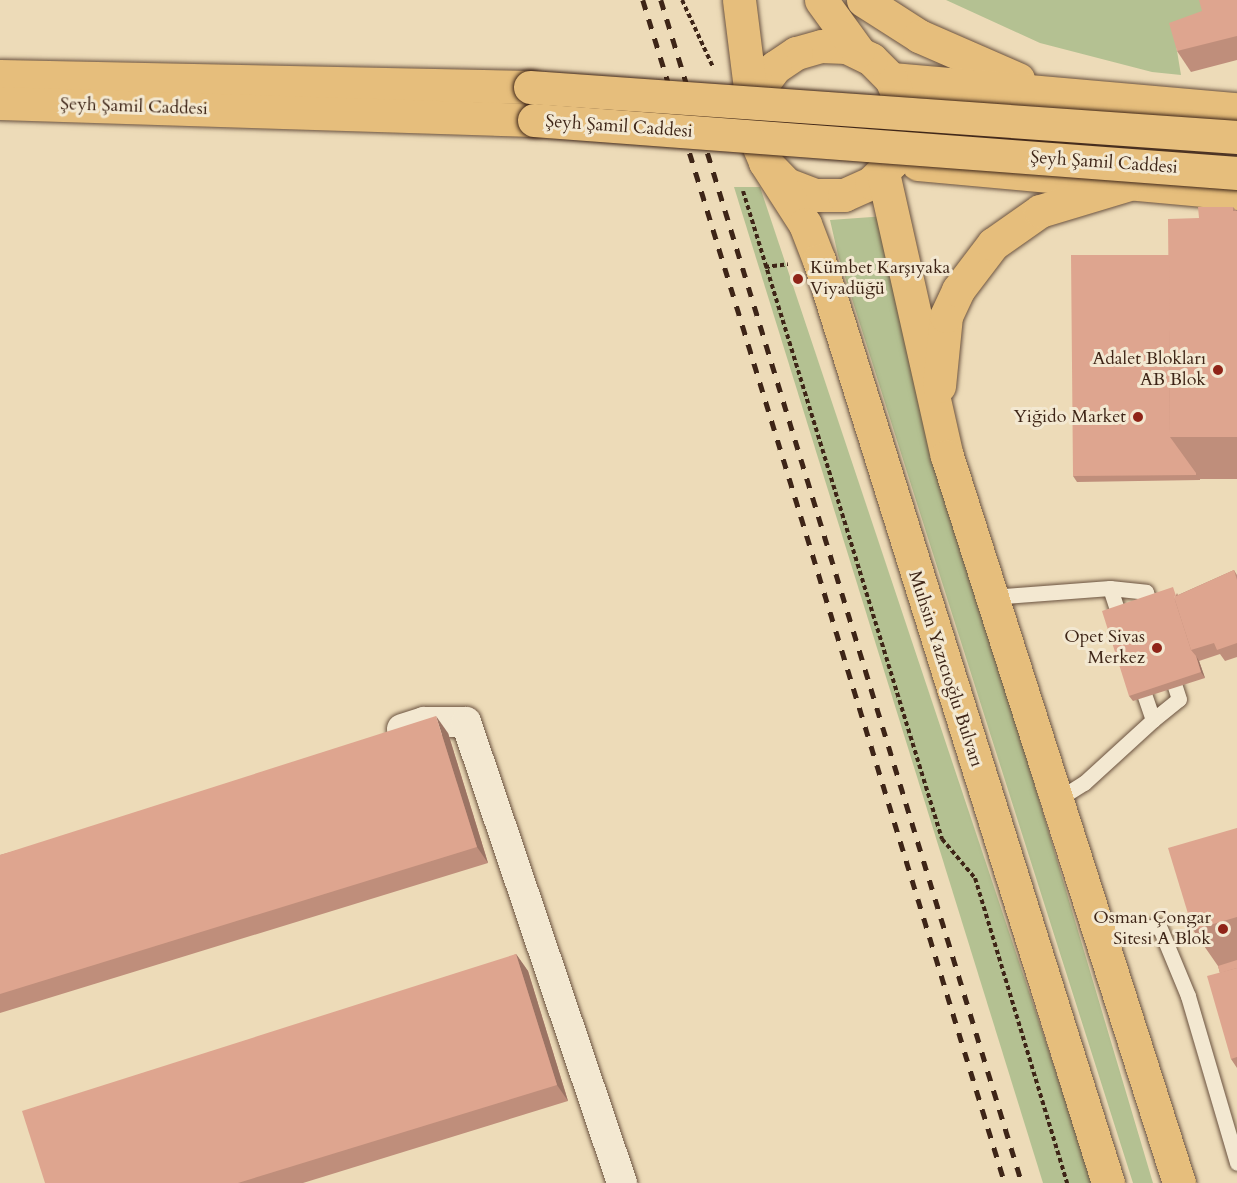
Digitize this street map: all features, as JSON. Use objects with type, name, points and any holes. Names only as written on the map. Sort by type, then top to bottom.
[{"type":"main road","name":"Muhsin Yazıcıoğlu Bulvarı","points":[[739,0],[755,138],[752,170],[805,224],[819,261],[1108,1183]]},
{"type":"main road","points":[[821,0],[858,51],[891,80],[903,120],[887,167],[946,456],[1179,1183]]},
{"type":"main road","points":[[863,0],[968,60],[1071,94]]},
{"type":"main road","name":"Muhsin Yazıcıoğlu Bulvarı","points":[[753,113],[767,77],[796,52],[833,45],[858,51]]},
{"type":"main road","name":"Şeyh Şamil Caddesi","points":[[0,76],[530,87],[1237,137]]},
{"type":"main road","points":[[891,80],[1237,109]]},
{"type":"main road","name":"Şeyh Şamil Caddesi","points":[[0,103],[534,120],[1237,173]]},
{"type":"main road","name":"Muhsin Yazıcıoğlu Bulvarı","points":[[752,170],[786,184],[829,197],[858,190],[887,167]]},
{"type":"main road","points":[[887,167],[1237,193]]},
{"type":"main road","points":[[946,456],[939,353],[946,316],[963,282],[993,244],[1040,211],[1126,185]]},
{"type":"street","points":[[368,739],[424,722],[466,722],[622,1183]]},
{"type":"lane","points":[[1110,588],[1128,643]]},
{"type":"lane","points":[[991,597],[1110,588],[1146,592],[1159,635]]},
{"type":"lane","points":[[1055,801],[1084,783],[1179,699],[1166,656]]},
{"type":"lane","points":[[1135,665],[1153,720]]},
{"type":"lane","points":[[1098,933],[1159,926],[1188,996],[1237,1163]]},
{"type":"path","points":[[682,0],[716,81]]},
{"type":"path","points":[[752,170],[942,839],[975,878],[1067,1183]]},
{"type":"green space","points":[[946,0],[1204,0],[1211,28],[1176,45],[1181,75],[1152,72],[1040,43]]},
{"type":"green space","points":[[734,187],[760,187],[1093,1183],[1043,1183]]},
{"type":"green space","points":[[886,216],[944,480],[1153,1183],[1133,1183],[838,255],[830,220]]},
{"type":"building","points":[[1199,0],[1237,0],[1237,36],[1177,51],[1169,23],[1202,11]]},
{"type":"building","points":[[1198,207],[1233,207],[1233,211],[1237,211],[1237,437],[1170,437],[1168,219],[1199,218]]},
{"type":"building","name":"Yiğido Market","points":[[1071,255],[1169,255],[1170,437],[1196,475],[1073,476]]},
{"type":"building","points":[[1234,570],[1237,580],[1237,643],[1217,650],[1214,643],[1191,650],[1174,597]]},
{"type":"building","points":[[1173,587],[1191,650],[1196,656],[1201,672],[1129,696],[1102,611]]},
{"type":"building","points":[[436,716],[477,847],[0,994],[0,855]]},
{"type":"building","points":[[1237,828],[1237,917],[1193,930],[1168,848]]},
{"type":"building","points":[[516,954],[557,1085],[238,1183],[45,1183],[22,1111]]},
{"type":"building","points":[[1237,960],[1237,968],[1220,973],[1218,966]]},
{"type":"building","points":[[1237,968],[1237,1057],[1231,1059],[1207,976]]},
{"type":"railway","points":[[643,0],[1005,1183]]},
{"type":"railway","points":[[661,0],[1022,1183]]},
{"type":"place","name":"Kümbet Karşıyaka Viyadüğü","points":[[798,279]]},
{"type":"place","name":"Adalet Blokları AB Blok","points":[[1218,370]]},
{"type":"place","name":"Yiğido Market","points":[[1138,417]]},
{"type":"place","name":"Opet Sivas Merkez","points":[[1157,648]]},
{"type":"place","name":"Osman Çongar Sitesi A Blok","points":[[1223,929]]}]
